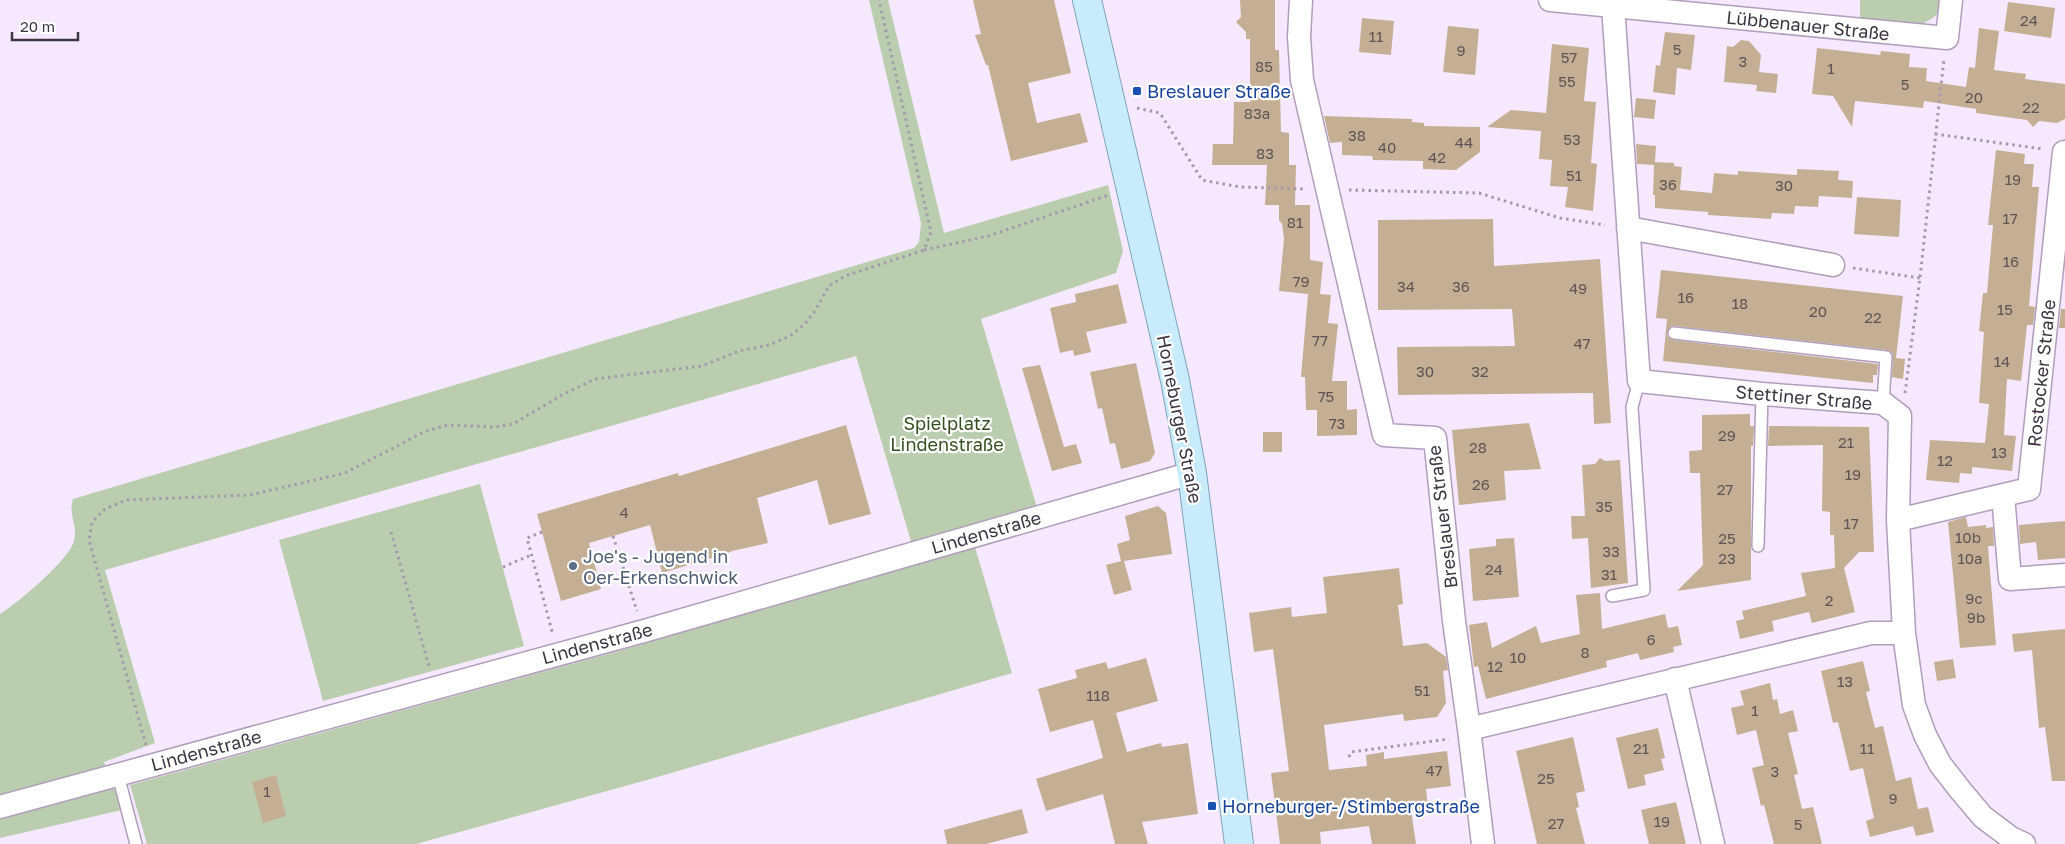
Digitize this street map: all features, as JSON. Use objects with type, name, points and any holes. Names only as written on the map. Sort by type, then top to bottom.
[{"type":"main road","name":"Horneburger Straße","points":[[1086,0],[1175,380],[1192,473],[1239,844]]},
{"type":"street","name":"Breslauer Straße","points":[[1301,0],[1299,37],[1302,80],[1384,435],[1435,438],[1454,621],[1483,844]]},
{"type":"street","name":"Lübbenauer Straße","points":[[1550,0],[1947,38]]},
{"type":"street","points":[[1947,38],[1951,0]]},
{"type":"street","points":[[1613,6],[1639,381]]},
{"type":"street","name":"Rostocker Straße","points":[[1898,520],[2029,489],[2060,232],[2064,152]]},
{"type":"street","points":[[1628,228],[1833,264]]},
{"type":"street","name":"Stettiner Straße","points":[[1639,381],[1891,410]]},
{"type":"street","points":[[1891,410],[1904,633],[1914,705],[1940,764],[1983,817],[2011,838],[2024,844]]},
{"type":"street","name":"Lindenstraße","points":[[0,807],[644,631],[1192,473]]},
{"type":"street","points":[[2003,495],[2010,579],[2065,575]]},
{"type":"street","points":[[1469,733],[1675,679],[1871,633],[1904,633]]},
{"type":"street","points":[[1675,679],[1713,844]]},
{"type":"lane","points":[[1674,333],[1886,357],[1891,410]]},
{"type":"lane","points":[[1612,596],[1644,590],[1632,407],[1639,381]]},
{"type":"lane","points":[[1758,546],[1762,394]]},
{"type":"lane","points":[[118,775],[136,844]]},
{"type":"path","points":[[879,0],[931,232],[924,250]]},
{"type":"path","points":[[1891,410],[1908,383],[1947,38]]},
{"type":"path","points":[[1111,102],[1160,112],[1202,180],[1240,187],[1479,193],[1560,218],[1628,228]]},
{"type":"path","points":[[1935,134],[2064,152]]},
{"type":"path","points":[[152,764],[89,540],[92,522],[105,509],[126,500],[250,495],[345,473],[424,432],[446,425],[495,427],[513,424],[562,395],[596,379],[702,366],[739,351],[769,345],[790,336],[804,325],[815,311],[829,286],[845,276],[924,250],[988,236],[1131,188]]},
{"type":"path","points":[[1833,264],[1920,278]]},
{"type":"path","points":[[391,532],[435,687]]},
{"type":"path","points":[[542,532],[526,538],[558,654]]},
{"type":"path","points":[[613,536],[644,631]]},
{"type":"path","points":[[503,566],[531,555]]},
{"type":"path","points":[[1349,757],[1351,752],[1469,733]]},
{"type":"green space","name":"Spielplatz Lindenstraße","points":[[869,0],[888,0],[944,233],[1108,185],[1123,251],[1116,273],[981,319],[1038,511],[913,548],[856,356],[105,570],[155,743],[104,762],[122,810],[0,838],[0,614],[53,570],[70,549],[75,535],[72,509],[73,499],[914,248],[919,242],[921,223]]},
{"type":"green space","points":[[1860,0],[1940,0],[1939,13],[1920,25],[1911,27],[1901,28],[1860,22]]},
{"type":"green space","points":[[480,484],[524,646],[323,701],[279,540]]},
{"type":"green space","points":[[975,547],[1012,673],[654,778],[416,844],[147,844],[130,785],[619,651]]},
{"type":"building","points":[[973,0],[1054,0],[1071,73],[1028,83],[1037,123],[1080,113],[1088,142],[1011,161],[988,65],[986,65],[975,35],[981,34]]},
{"type":"building","points":[[1240,0],[1275,0],[1275,50],[1279,50],[1281,132],[1289,133],[1289,165],[1296,165],[1295,205],[1310,205],[1310,260],[1323,262],[1320,294],[1331,295],[1328,323],[1338,324],[1332,381],[1347,381],[1347,410],[1357,409],[1357,435],[1317,436],[1317,410],[1306,410],[1305,377],[1301,377],[1308,294],[1279,291],[1284,239],[1282,224],[1279,220],[1279,205],[1265,205],[1267,165],[1212,165],[1213,144],[1233,144],[1234,102],[1250,102],[1250,39],[1246,39],[1246,32],[1236,22],[1241,17]]},
{"type":"building","points":[[2008,2],[2055,8],[2051,38],[2004,31]]},
{"type":"building","points":[[1362,18],[1394,21],[1391,55],[1359,52]]},
{"type":"building","points":[[1448,26],[1479,29],[1475,75],[1443,72]]},
{"type":"building","points":[[1979,28],[1999,31],[1994,70],[2026,74],[2025,79],[2065,84],[2065,119],[2057,123],[2039,121],[2033,127],[2027,120],[1976,113],[1976,109],[1924,101],[1923,108],[1855,101],[1852,127],[1833,96],[1812,94],[1817,48],[1880,55],[1881,51],[1910,54],[1909,67],[1927,68],[1926,81],[1966,87],[1969,67],[1975,68]]},
{"type":"building","points":[[1665,32],[1695,35],[1691,70],[1677,68],[1675,95],[1653,92],[1656,65],[1660,66]]},
{"type":"building","points":[[1741,40],[1749,41],[1761,55],[1759,72],[1778,74],[1776,93],[1756,91],[1757,85],[1724,82],[1727,46],[1733,47]]},
{"type":"building","points":[[1552,44],[1589,48],[1584,101],[1596,102],[1591,163],[1597,164],[1593,211],[1565,207],[1568,187],[1550,186],[1552,160],[1539,159],[1541,131],[1487,127],[1511,110],[1546,113]]},
{"type":"building","points":[[1636,98],[1656,100],[1654,119],[1634,117]]},
{"type":"building","points":[[1324,116],[1412,119],[1412,122],[1424,123],[1424,126],[1480,127],[1480,152],[1456,170],[1423,169],[1423,161],[1373,160],[1372,156],[1342,155],[1342,142],[1330,143]]},
{"type":"building","points":[[1636,144],[1656,146],[1655,162],[1674,163],[1674,166],[1682,167],[1680,190],[1712,193],[1714,173],[1738,175],[1738,171],[1797,175],[1797,169],[1839,171],[1838,180],[1853,181],[1852,198],[1819,196],[1818,207],[1795,206],[1794,214],[1772,213],[1771,219],[1708,215],[1708,212],[1655,208],[1655,195],[1653,195],[1654,165],[1637,164]]},
{"type":"building","points":[[1996,150],[2025,154],[2024,164],[2034,164],[2032,187],[2039,187],[2029,306],[2035,307],[2033,325],[2027,325],[2021,381],[2007,379],[2004,435],[2016,436],[2012,471],[1972,467],[1972,474],[1960,473],[1959,483],[1926,480],[1930,440],[1985,443],[1989,404],[1979,403],[1984,332],[1979,331],[1983,293],[1987,293],[1993,225],[1988,225]]},
{"type":"building","points":[[1857,197],[1901,200],[1899,237],[1854,234]]},
{"type":"building","points":[[1493,219],[1494,266],[1600,259],[1611,423],[1594,424],[1593,393],[1398,395],[1397,347],[1515,346],[1512,309],[1378,310],[1378,220]]},
{"type":"building","points":[[1661,270],[1903,296],[1896,358],[1905,359],[1903,379],[1892,377],[1893,354],[1887,350],[1675,326],[1671,326],[1667,332],[1667,336],[1673,340],[1878,364],[1877,375],[1873,375],[1873,383],[1663,361],[1667,319],[1656,318]]},
{"type":"building","points":[[1118,284],[1127,323],[1086,332],[1091,352],[1074,356],[1073,350],[1060,353],[1050,308],[1076,302],[1075,294]]},
{"type":"building","points":[[2061,309],[2065,309],[2065,328],[2059,328]]},
{"type":"building","points":[[1136,363],[1155,453],[1150,461],[1121,469],[1115,443],[1110,444],[1102,408],[1098,409],[1090,372]]},
{"type":"building","points":[[1040,365],[1064,447],[1076,444],[1082,463],[1052,471],[1022,368]]},
{"type":"building","points":[[1750,414],[1750,426],[1754,426],[1753,446],[1751,446],[1751,580],[1677,591],[1703,565],[1700,473],[1690,473],[1689,451],[1702,450],[1702,415]]},
{"type":"building","points":[[1529,423],[1541,469],[1504,471],[1506,500],[1459,505],[1452,430]]},
{"type":"building","points":[[846,425],[871,514],[829,525],[817,480],[757,498],[768,543],[732,551],[712,561],[712,558],[662,573],[650,525],[589,543],[601,589],[561,601],[537,514],[678,473],[679,476]]},
{"type":"building","points":[[1769,426],[1869,427],[1874,552],[1859,552],[1844,568],[1855,612],[1812,623],[1809,612],[1772,621],[1774,631],[1740,639],[1736,621],[1744,619],[1742,611],[1806,596],[1801,573],[1835,568],[1834,535],[1830,535],[1830,512],[1822,511],[1823,445],[1768,446]]},
{"type":"building","points":[[1263,432],[1282,432],[1282,452],[1263,452]]},
{"type":"building","points":[[1600,458],[1605,461],[1620,460],[1628,583],[1591,588],[1588,538],[1572,539],[1571,516],[1585,516],[1582,465],[1595,464]]},
{"type":"building","points":[[1158,506],[1166,513],[1172,554],[1124,561],[1132,590],[1114,595],[1106,565],[1121,561],[1117,544],[1130,540],[1125,516]]},
{"type":"building","points":[[1966,517],[1968,527],[1986,525],[1986,528],[1993,527],[1994,546],[1988,546],[1996,645],[1960,648],[1948,522]]},
{"type":"building","points":[[2065,521],[2065,558],[2038,560],[2036,542],[2020,544],[2019,525]]},
{"type":"building","points":[[1514,538],[1519,597],[1473,601],[1469,549],[1496,546],[1496,539]]},
{"type":"building","points":[[1399,568],[1403,604],[1398,605],[1403,646],[1427,643],[1446,657],[1448,670],[1443,671],[1446,703],[1437,717],[1404,721],[1403,714],[1324,725],[1329,770],[1367,766],[1366,755],[1384,752],[1384,759],[1447,751],[1451,786],[1426,789],[1428,808],[1411,810],[1416,844],[1372,844],[1369,826],[1320,832],[1321,844],[1280,844],[1271,773],[1289,771],[1273,649],[1254,652],[1249,613],[1291,607],[1292,617],[1327,613],[1323,577]]},
{"type":"building","points":[[1600,593],[1602,629],[1665,614],[1668,628],[1678,626],[1682,645],[1673,647],[1674,652],[1640,660],[1638,653],[1606,661],[1607,667],[1486,699],[1478,666],[1474,667],[1469,625],[1487,622],[1492,648],[1536,626],[1541,643],[1580,634],[1576,595]]},
{"type":"building","points":[[2065,629],[2065,781],[2052,781],[2045,727],[2039,728],[2032,650],[2014,652],[2012,634]]},
{"type":"building","points":[[1146,658],[1158,701],[1116,713],[1127,752],[1161,743],[1162,747],[1188,743],[1198,814],[1142,822],[1148,844],[1115,844],[1103,794],[1046,811],[1036,779],[1103,758],[1093,720],[1050,732],[1038,689],[1077,678],[1075,670],[1106,662],[1108,669]]},
{"type":"building","points":[[1953,659],[1956,678],[1937,681],[1934,662]]},
{"type":"building","points":[[1863,661],[1870,691],[1866,692],[1875,728],[1883,726],[1896,781],[1911,777],[1918,809],[1928,807],[1934,832],[1916,836],[1913,826],[1870,837],[1866,821],[1874,818],[1863,768],[1850,771],[1838,722],[1833,723],[1821,671]]},
{"type":"building","points":[[1770,683],[1773,700],[1777,699],[1780,714],[1793,710],[1798,731],[1788,733],[1798,774],[1794,775],[1802,809],[1813,807],[1822,844],[1774,844],[1764,805],[1761,806],[1752,768],[1764,765],[1756,730],[1737,735],[1731,708],[1744,705],[1740,691]]},
{"type":"building","points":[[1658,728],[1665,758],[1661,759],[1664,770],[1644,775],[1646,785],[1628,789],[1616,738]]},
{"type":"building","points":[[1573,737],[1585,791],[1576,793],[1579,807],[1576,808],[1585,844],[1537,844],[1516,751]]},
{"type":"building","points":[[276,775],[286,816],[263,823],[252,782]]},
{"type":"building","points":[[1676,802],[1686,844],[1649,844],[1641,810]]},
{"type":"building","points":[[1022,809],[1028,833],[986,844],[947,844],[944,830]]},
{"type":"place","name":"Breslauer Straße","points":[[1137,91]]},
{"type":"place","name":"Joe's - Jugend in Oer-Erkenschwick","points":[[573,566]]},
{"type":"place","name":"Horneburger-/Stimbergstraße","points":[[1212,806]]}]
